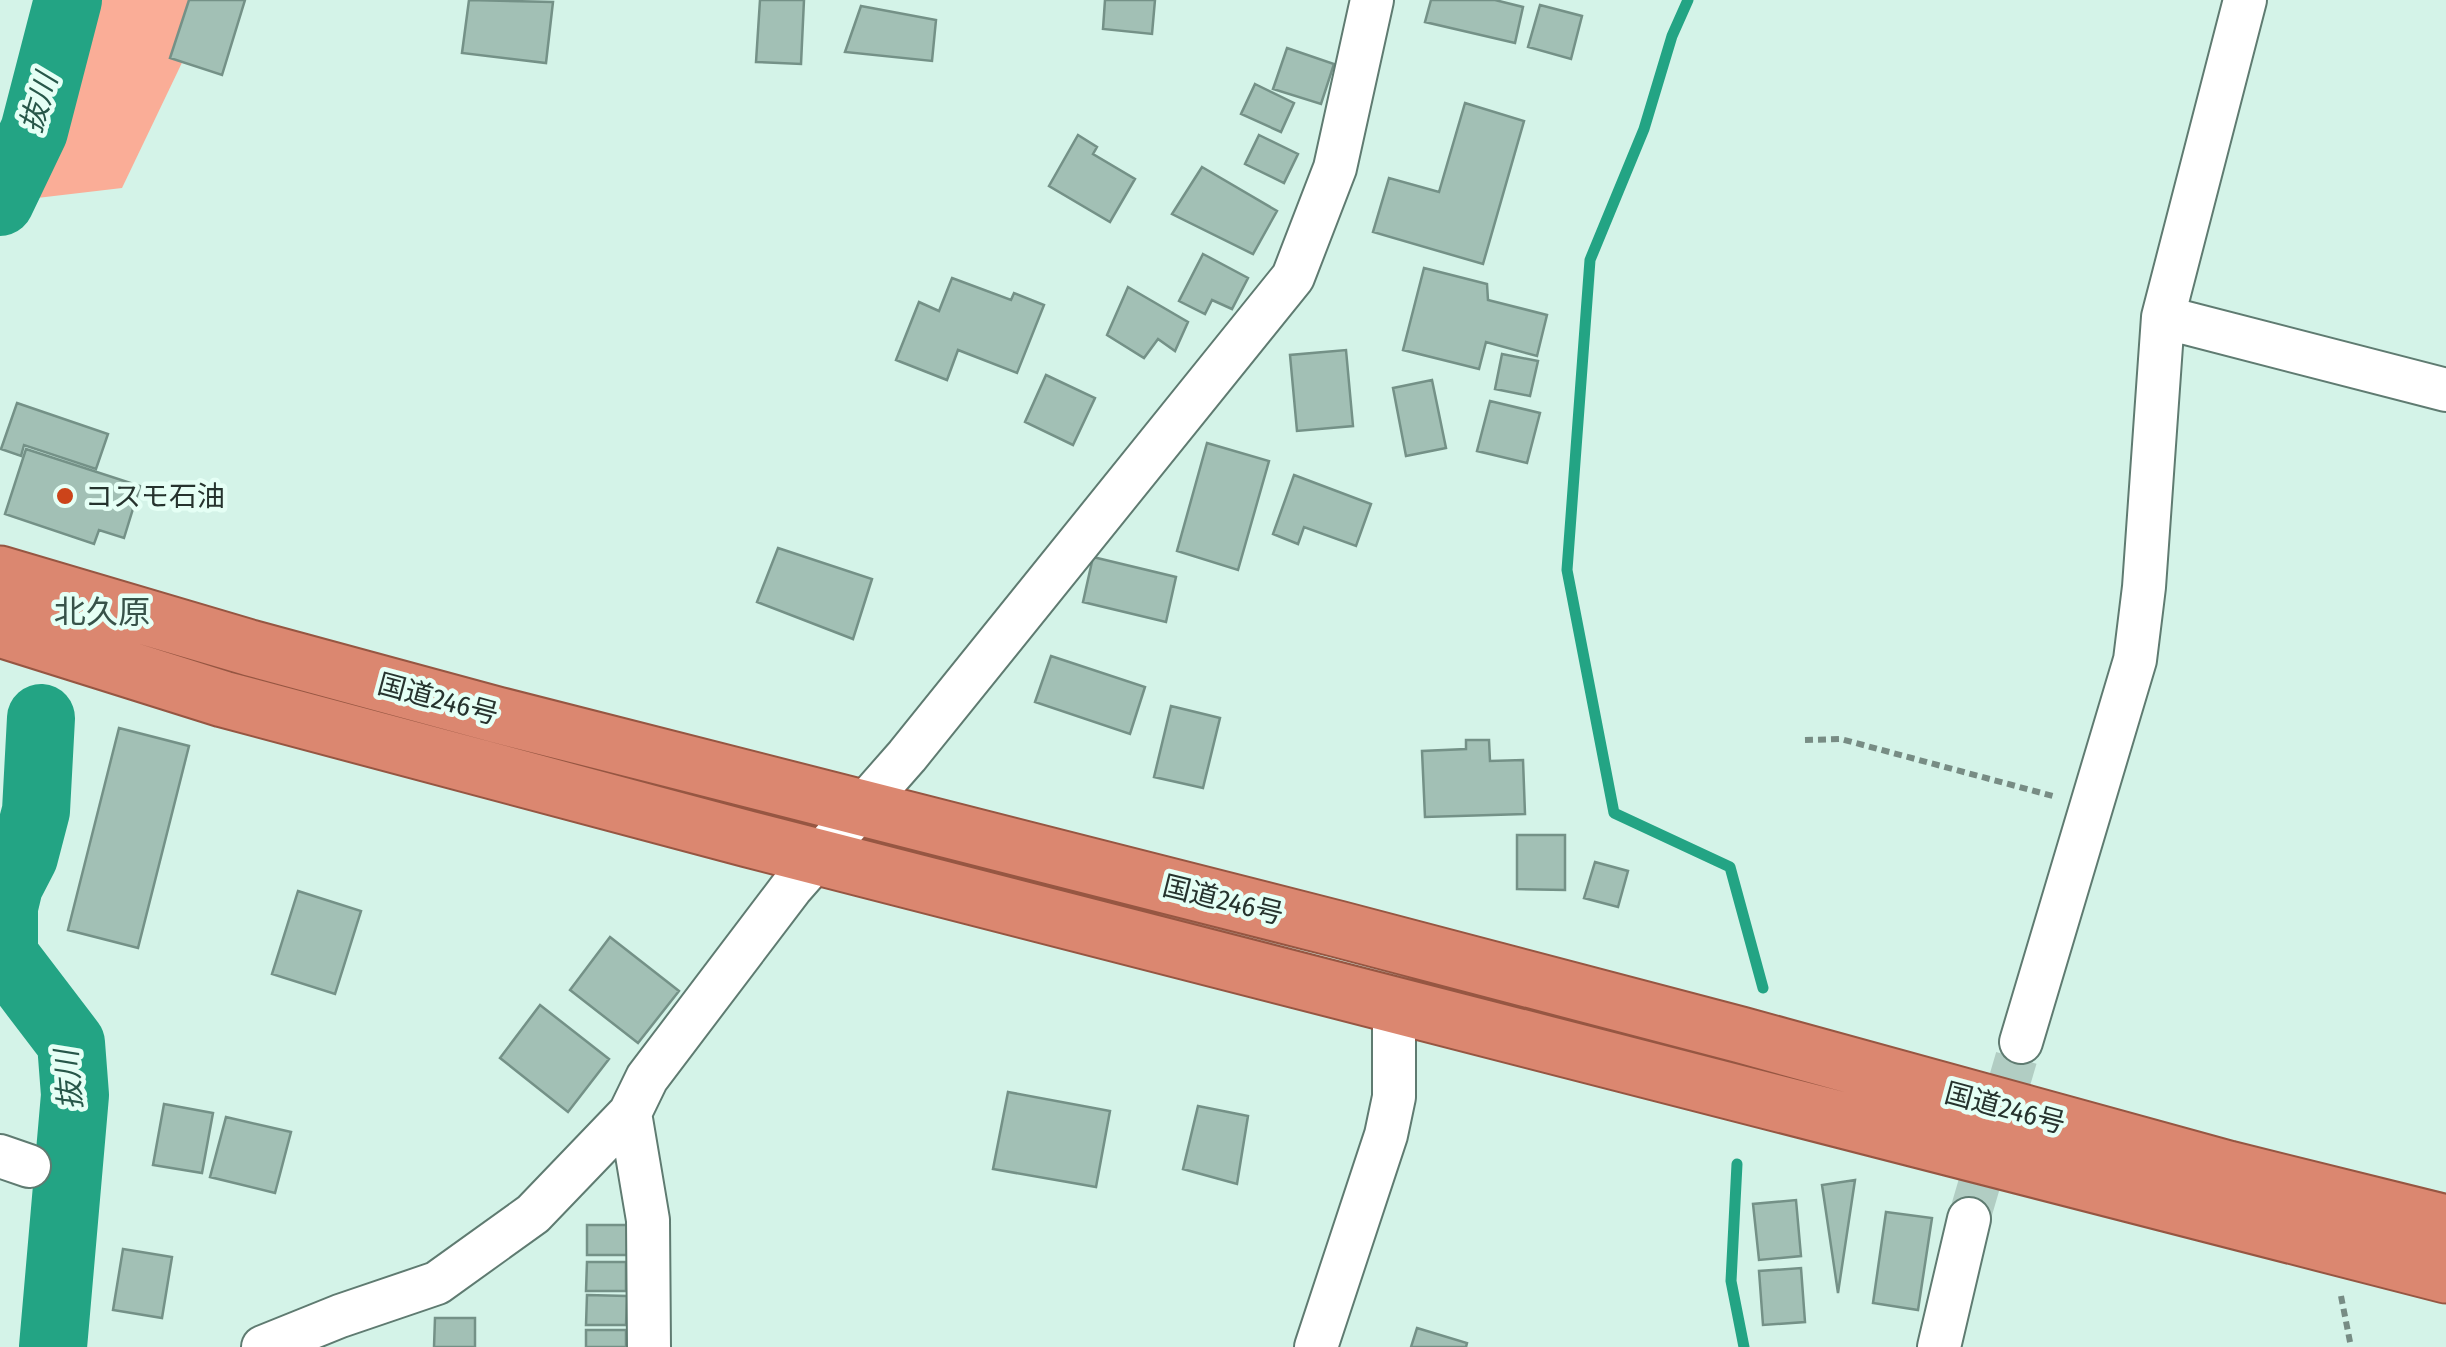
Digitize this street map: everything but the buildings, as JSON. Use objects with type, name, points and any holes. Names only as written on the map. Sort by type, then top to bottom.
[{"type":"highway","name":"国道246号","points":[[0,574],[250,648],[1740,1034],[2228,1169],[2446,1223]]},
{"type":"highway","name":"国道246号","points":[[0,629],[223,699],[2446,1275]]},
{"type":"street","points":[[262,1347],[437,1283],[533,1214],[630,1113],[647,1078],[791,888],[861,809],[1294,277],[1334,168],[1372,0]]},
{"type":"street","points":[[2021,1042],[2135,660],[2144,587],[2163,317],[2245,0]]},
{"type":"street","points":[[2163,317],[2446,390]]},
{"type":"street","points":[[1316,1347],[1386,1135],[1394,1097],[1394,1005]]},
{"type":"street","points":[[630,1113],[648,1220],[649,1347]]},
{"type":"street","points":[[1940,1347],[1969,1219]]},
{"type":"path","points":[[1806,740],[1841,739],[2093,806]]},
{"type":"shaded area","points":[[78,0],[212,0],[122,188],[20,200]]},
{"type":"waterway","name":"抜川","points":[[0,202],[34,131],[68,0]]},
{"type":"waterway","points":[[1688,0],[1672,36],[1644,129],[1590,260],[1567,570],[1614,813],[1730,867],[1763,988]]},
{"type":"waterway","name":"抜川","points":[[41,718],[36,811],[24,857],[9,886],[4,907],[4,955],[71,1043],[75,1095],[53,1347]]},
{"type":"waterway","points":[[1737,1164],[1731,1281],[1744,1347]]},
{"type":"tunnel","points":[[1969,1219],[2021,1042]]},
{"type":"place","name":"コスモ石油","points":[[65,496]]},
{"type":"district","name":"北久原","points":[[102,612]]}]
